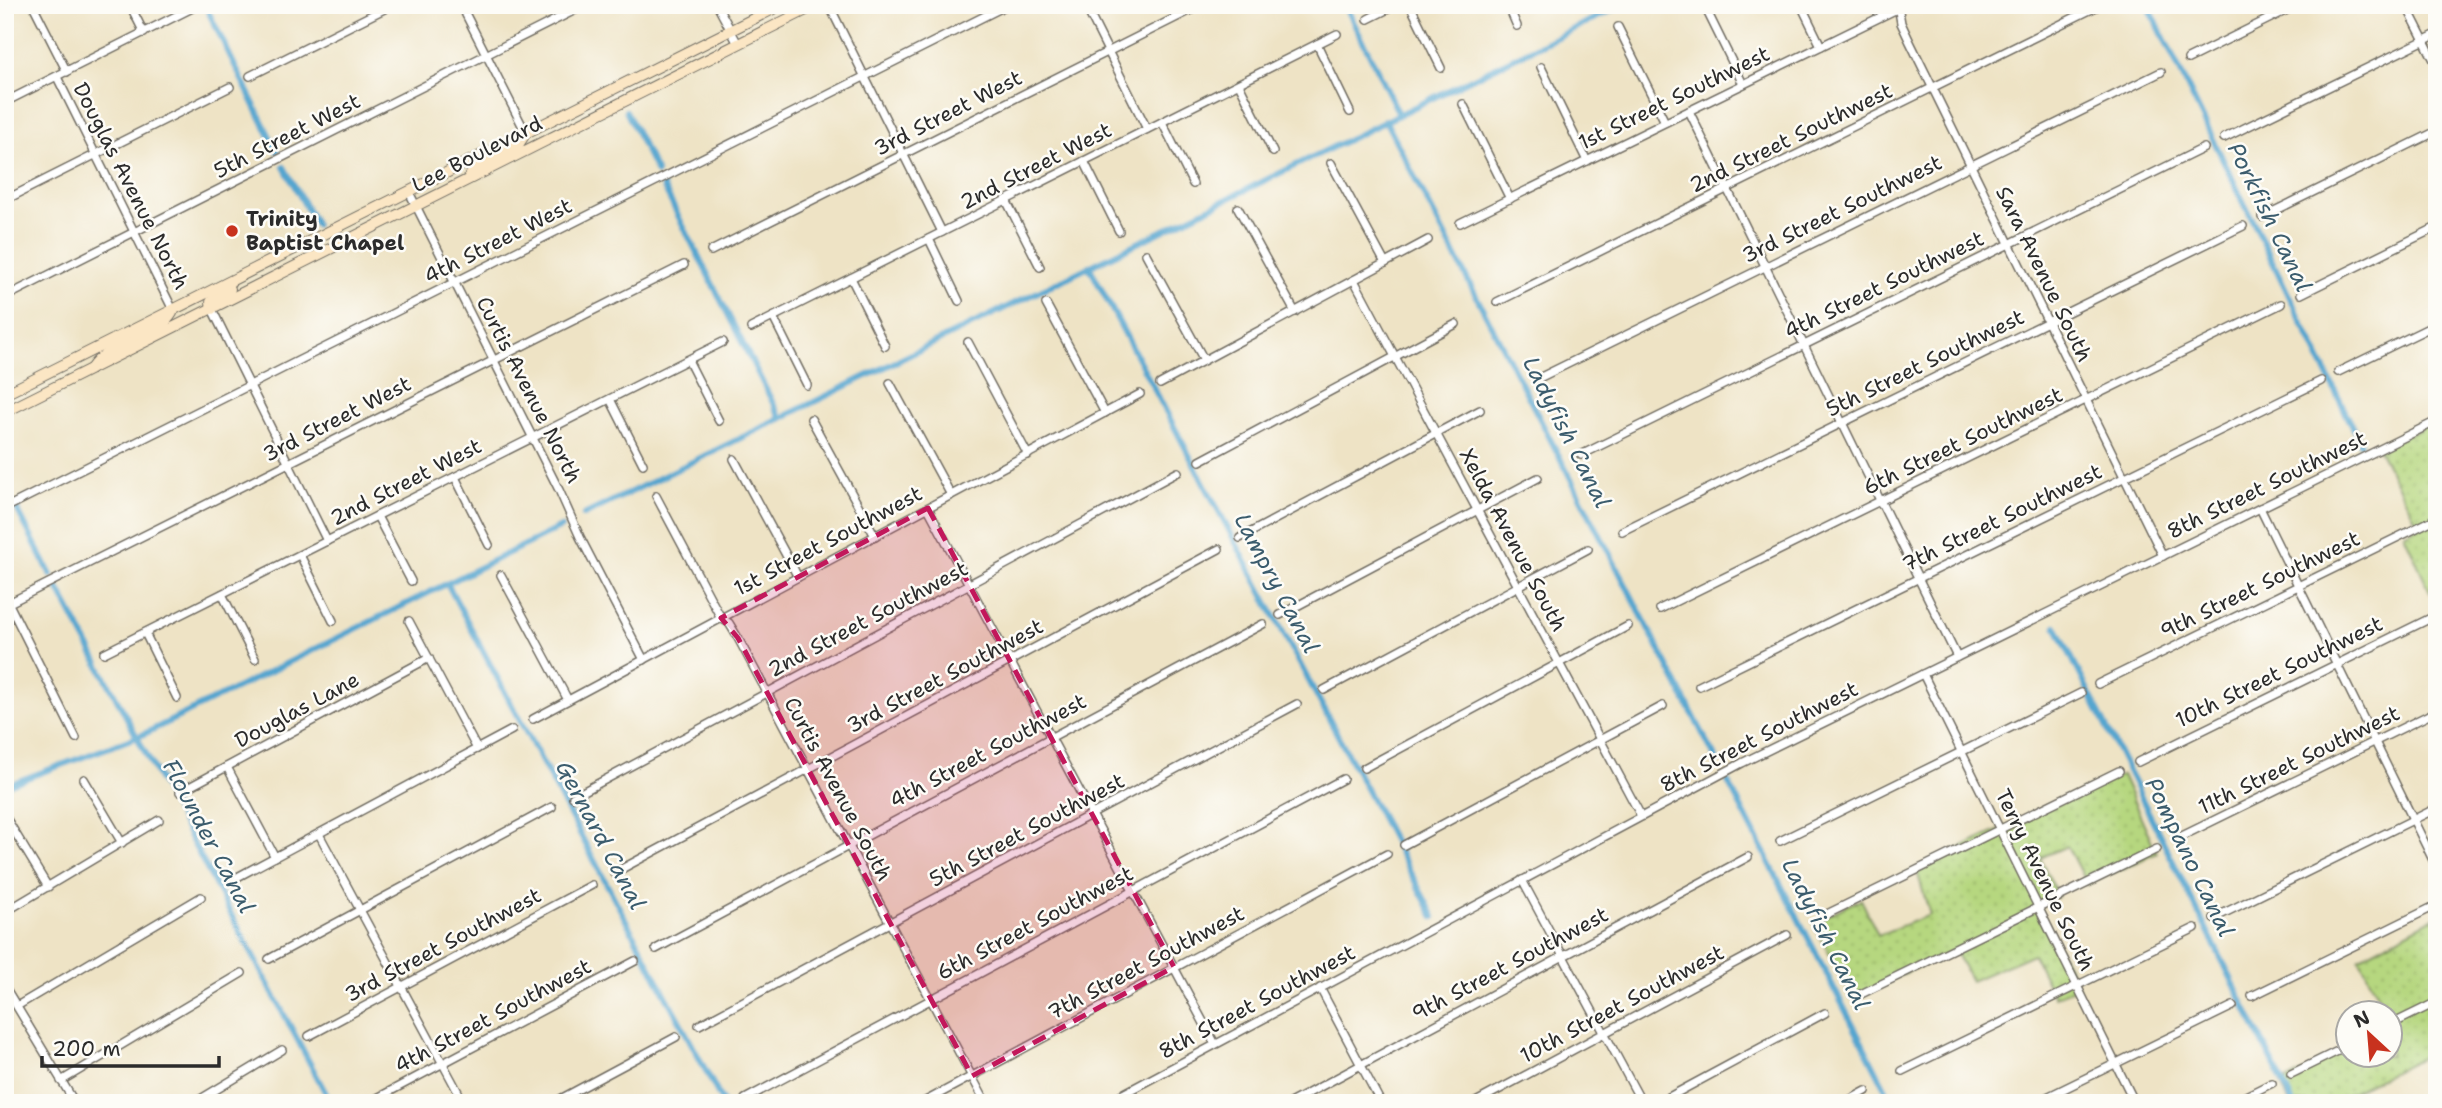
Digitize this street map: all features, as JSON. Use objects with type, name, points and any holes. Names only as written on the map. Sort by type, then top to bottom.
[{"type":"main road","name":"Lee Boulevard","points":[[5,394],[781,5]]},
{"type":"main road","name":"Lee Boulevard","points":[[5,412],[816,5]]},
{"type":"main road","points":[[467,180],[478,165],[518,145],[526,133]]},
{"type":"main road","points":[[212,309],[211,302],[215,296],[285,261],[292,251]]},
{"type":"main road","points":[[91,369],[99,357],[164,323],[173,310]]},
{"type":"street","points":[[130,5],[144,33]]},
{"type":"street","points":[[250,76],[392,5]]},
{"type":"street","points":[[461,5],[526,133]]},
{"type":"street","name":"5th Street West","points":[[5,297],[585,5]]},
{"type":"street","points":[[717,5],[738,44]]},
{"type":"street","points":[[829,5],[942,232]]},
{"type":"street","name":"4th Street West","points":[[5,508],[1007,5]]},
{"type":"street","points":[[1085,5],[1147,130]]},
{"type":"street","name":"3rd Street West","points":[[711,251],[1201,5]]},
{"type":"street","points":[[1368,19],[1396,5]]},
{"type":"street","points":[[1410,5],[1441,68]]},
{"type":"street","points":[[1508,5],[1517,26]]},
{"type":"street","points":[[1704,5],[1743,84]]},
{"type":"street","points":[[1801,5],[1821,46]]},
{"type":"street","name":"2nd Street Southwest","points":[[1497,302],[2101,5]]},
{"type":"street","points":[[2188,59],[2297,5]]},
{"type":"street","points":[[2406,5],[2437,66]]},
{"type":"street","name":"1st Street Southwest","points":[[1460,223],[1900,6]]},
{"type":"street","name":"Sara Avenue South","points":[[1900,6],[1901,23],[2163,556]]},
{"type":"street","points":[[5,102],[192,8]]},
{"type":"street","name":"Douglas Avenue North","points":[[35,9],[67,72]]},
{"type":"street","points":[[1618,27],[1665,122]]},
{"type":"street","name":"2nd Street West","points":[[751,328],[1337,34]]},
{"type":"street","points":[[2224,138],[2437,34]]},
{"type":"street","points":[[1317,44],[1350,112]]},
{"type":"street","points":[[1541,66],[1587,161]]},
{"type":"street","name":"3rd Street Southwest","points":[[1539,378],[2161,72]]},
{"type":"street","name":"Douglas Avenue North","points":[[57,77],[173,310]]},
{"type":"street","points":[[1239,83],[1273,152]]},
{"type":"street","points":[[5,200],[230,87]]},
{"type":"street","points":[[1463,104],[1510,199]]},
{"type":"street","points":[[1689,111],[1957,657]]},
{"type":"street","points":[[1162,122],[1193,184]]},
{"type":"street","points":[[2262,217],[2437,131]]},
{"type":"street","name":"4th Street Southwest","points":[[1581,455],[2204,148]]},
{"type":"street","points":[[1084,161],[1119,231]]},
{"type":"street","points":[[1331,163],[1385,263]]},
{"type":"street","name":"Curtis Avenue North","points":[[409,192],[644,660]]},
{"type":"street","points":[[1006,200],[1040,267]]},
{"type":"street","points":[[1238,208],[1294,312]]},
{"type":"street","name":"5th Street Southwest","points":[[1622,531],[2243,226]]},
{"type":"street","points":[[2301,294],[2437,227]]},
{"type":"street","points":[[929,239],[959,301]]},
{"type":"street","points":[[1160,384],[1428,240]]},
{"type":"street","points":[[1146,254],[1204,360]]},
{"type":"street","name":"3rd Street West","points":[[7,605],[684,265]]},
{"type":"street","points":[[851,278],[885,346]]},
{"type":"street","name":"Xelda Avenue South","points":[[1354,281],[1641,816]]},
{"type":"street","points":[[1046,304],[1105,413]]},
{"type":"street","name":"6th Street Southwest","points":[[1660,609],[2281,304]]},
{"type":"street","points":[[212,309],[327,541]]},
{"type":"street","points":[[773,317],[807,385]]},
{"type":"street","points":[[1200,461],[1456,324]]},
{"type":"street","points":[[2338,372],[2437,324]]},
{"type":"street","name":"2nd Street West","points":[[104,653],[723,342]]},
{"type":"street","points":[[968,342],[1028,455]]},
{"type":"street","points":[[688,360],[719,421]]},
{"type":"street","name":"7th Street Southwest","points":[[1699,686],[2321,381]]},
{"type":"street","points":[[891,383],[951,495]]},
{"type":"street","name":"1st Street Southwest","points":[[533,719],[1140,394]]},
{"type":"street","points":[[610,399],[643,464]]},
{"type":"street","points":[[1240,538],[1480,410]]},
{"type":"street","points":[[811,419],[875,536]]},
{"type":"street","name":"8th Street Southwest","points":[[1106,1103],[1742,763],[2437,421]]},
{"type":"street","points":[[734,459],[798,577]]},
{"type":"street","name":"2nd Street Southwest","points":[[573,797],[1178,472]]},
{"type":"street","points":[[455,477],[489,545]]},
{"type":"street","points":[[1280,615],[1538,478]]},
{"type":"street","name":"Curtis Avenue South","points":[[656,496],[721,618],[729,623],[986,1103]]},
{"type":"street","points":[[928,508],[1215,1044]]},
{"type":"street","points":[[2260,508],[2437,868]]},
{"type":"street","points":[[377,516],[411,581]]},
{"type":"street","name":"9th Street Southwest","points":[[2098,684],[2437,518]]},
{"type":"street","name":"3rd Street Southwest","points":[[614,873],[1219,549]]},
{"type":"street","points":[[1324,690],[1588,549]]},
{"type":"street","points":[[300,555],[333,621]]},
{"type":"street","points":[[501,575],[568,700]]},
{"type":"street","points":[[222,594],[255,659]]},
{"type":"street","points":[[7,605],[76,738]]},
{"type":"street","name":"10th Street Southwest","points":[[2138,762],[2437,615]]},
{"type":"street","points":[[409,621],[477,749]]},
{"type":"street","name":"4th Street Southwest","points":[[656,949],[1263,624]]},
{"type":"street","points":[[1364,768],[1628,626]]},
{"type":"street","points":[[145,633],[177,698]]},
{"type":"street","name":"Douglas Lane","points":[[180,792],[429,658]]},
{"type":"street","name":"Terry Avenue South","points":[[1923,674],[2134,1103]]},
{"type":"street","points":[[1780,841],[2081,693]]},
{"type":"street","name":"5th Street Southwest","points":[[699,1025],[1297,704]]},
{"type":"street","points":[[1404,845],[1663,706]]},
{"type":"street","name":"11th Street Southwest","points":[[2176,839],[2437,711]]},
{"type":"street","points":[[230,881],[512,730]]},
{"type":"street","points":[[227,766],[275,857]]},
{"type":"street","points":[[1823,916],[2119,771]]},
{"type":"street","points":[[84,779],[122,843]]},
{"type":"street","name":"6th Street Southwest","points":[[745,1099],[1343,779]]},
{"type":"street","points":[[270,959],[552,807]]},
{"type":"street","points":[[2214,918],[2437,808]]},
{"type":"street","points":[[5,816],[48,887]]},
{"type":"street","points":[[5,912],[159,820]]},
{"type":"street","points":[[319,834],[464,1103]]},
{"type":"street","points":[[1861,994],[2157,849]]},
{"type":"street","name":"7th Street Southwest","points":[[922,1103],[1387,854]]},
{"type":"street","name":"9th Street Southwest","points":[[1290,1103],[1748,857]]},
{"type":"street","points":[[1522,880],[1642,1103]]},
{"type":"street","name":"3rd Street Southwest","points":[[309,1036],[593,885]]},
{"type":"street","points":[[17,1006],[201,897]]},
{"type":"street","points":[[2252,996],[2437,905]]},
{"type":"street","points":[[1902,1072],[2195,928]]},
{"type":"street","name":"10th Street Southwest","points":[[1474,1103],[1787,935]]},
{"type":"street","name":"4th Street Southwest","points":[[368,1103],[635,961]]},
{"type":"street","points":[[61,1081],[242,973]]},
{"type":"street","points":[[1320,988],[1381,1103]]},
{"type":"street","points":[[7,992],[75,1103]]},
{"type":"street","points":[[2404,1018],[2437,1002]]},
{"type":"street","points":[[2035,1103],[2232,1006]]},
{"type":"street","points":[[1658,1103],[1825,1013]]},
{"type":"street","points":[[553,1103],[676,1037]]},
{"type":"street","points":[[194,1103],[282,1050]]},
{"type":"street","points":[[2291,1074],[2334,1052]]},
{"type":"street","points":[[2232,1103],[2272,1083]]},
{"type":"street","points":[[1844,1103],[1866,1091]]},
{"type":"street","points":[[2429,1103],[2437,1099]]},
{"type":"highlighted area","points":[[928,508],[1174,967],[972,1076],[738,638],[721,618]]},
{"type":"green space","points":[[2437,421],[2437,607],[2404,534],[2419,526],[2378,448]]},
{"type":"green space","points":[[2122,775],[2157,853],[2087,885],[2067,846],[2040,858],[2058,896],[2038,906],[2078,987],[2054,997],[2033,954],[1971,981],[1954,950],[1852,998],[1813,922],[1861,899],[1878,935],[1930,915],[1916,868]]},
{"type":"green space","points":[[2437,916],[2437,1050],[2404,1066],[2404,1000],[2380,1000],[2359,958]]},
{"type":"green space","points":[[2334,1055],[2334,1070],[2397,1070],[2331,1103],[2290,1103],[2281,1084]]},
{"type":"waterway","points":[[205,5],[277,151]]},
{"type":"waterway","name":"Ladyfish Canal","points":[[1345,5],[1399,114]]},
{"type":"waterway","points":[[584,515],[1622,5]]},
{"type":"waterway","name":"Porkfish Canal","points":[[2148,5],[2361,444]]},
{"type":"waterway","points":[[626,111],[657,173]]},
{"type":"waterway","name":"Ladyfish Canal","points":[[1385,120],[1717,761]]},
{"type":"waterway","points":[[284,167],[316,225]]},
{"type":"waterway","points":[[663,186],[781,419]]},
{"type":"waterway","name":"Lampry Canal","points":[[1089,266],[1434,917]]},
{"type":"waterway","name":"Flounder Canal","points":[[5,487],[10,497]]},
{"type":"waterway","name":"Flounder Canal","points":[[17,509],[51,575]]},
{"type":"waterway","points":[[5,786],[142,735],[561,527]]},
{"type":"waterway","name":"Gernard Canal","points":[[448,585],[723,1103]]},
{"type":"waterway","name":"Flounder Canal","points":[[57,586],[331,1103]]},
{"type":"waterway","name":"Pompano Canal","points":[[2056,626],[2293,1103]]},
{"type":"waterway","name":"Ladyfish Canal","points":[[1728,782],[1893,1103]]},
{"type":"place","name":"Trinity Baptist Chapel","points":[[232,231]]}]
